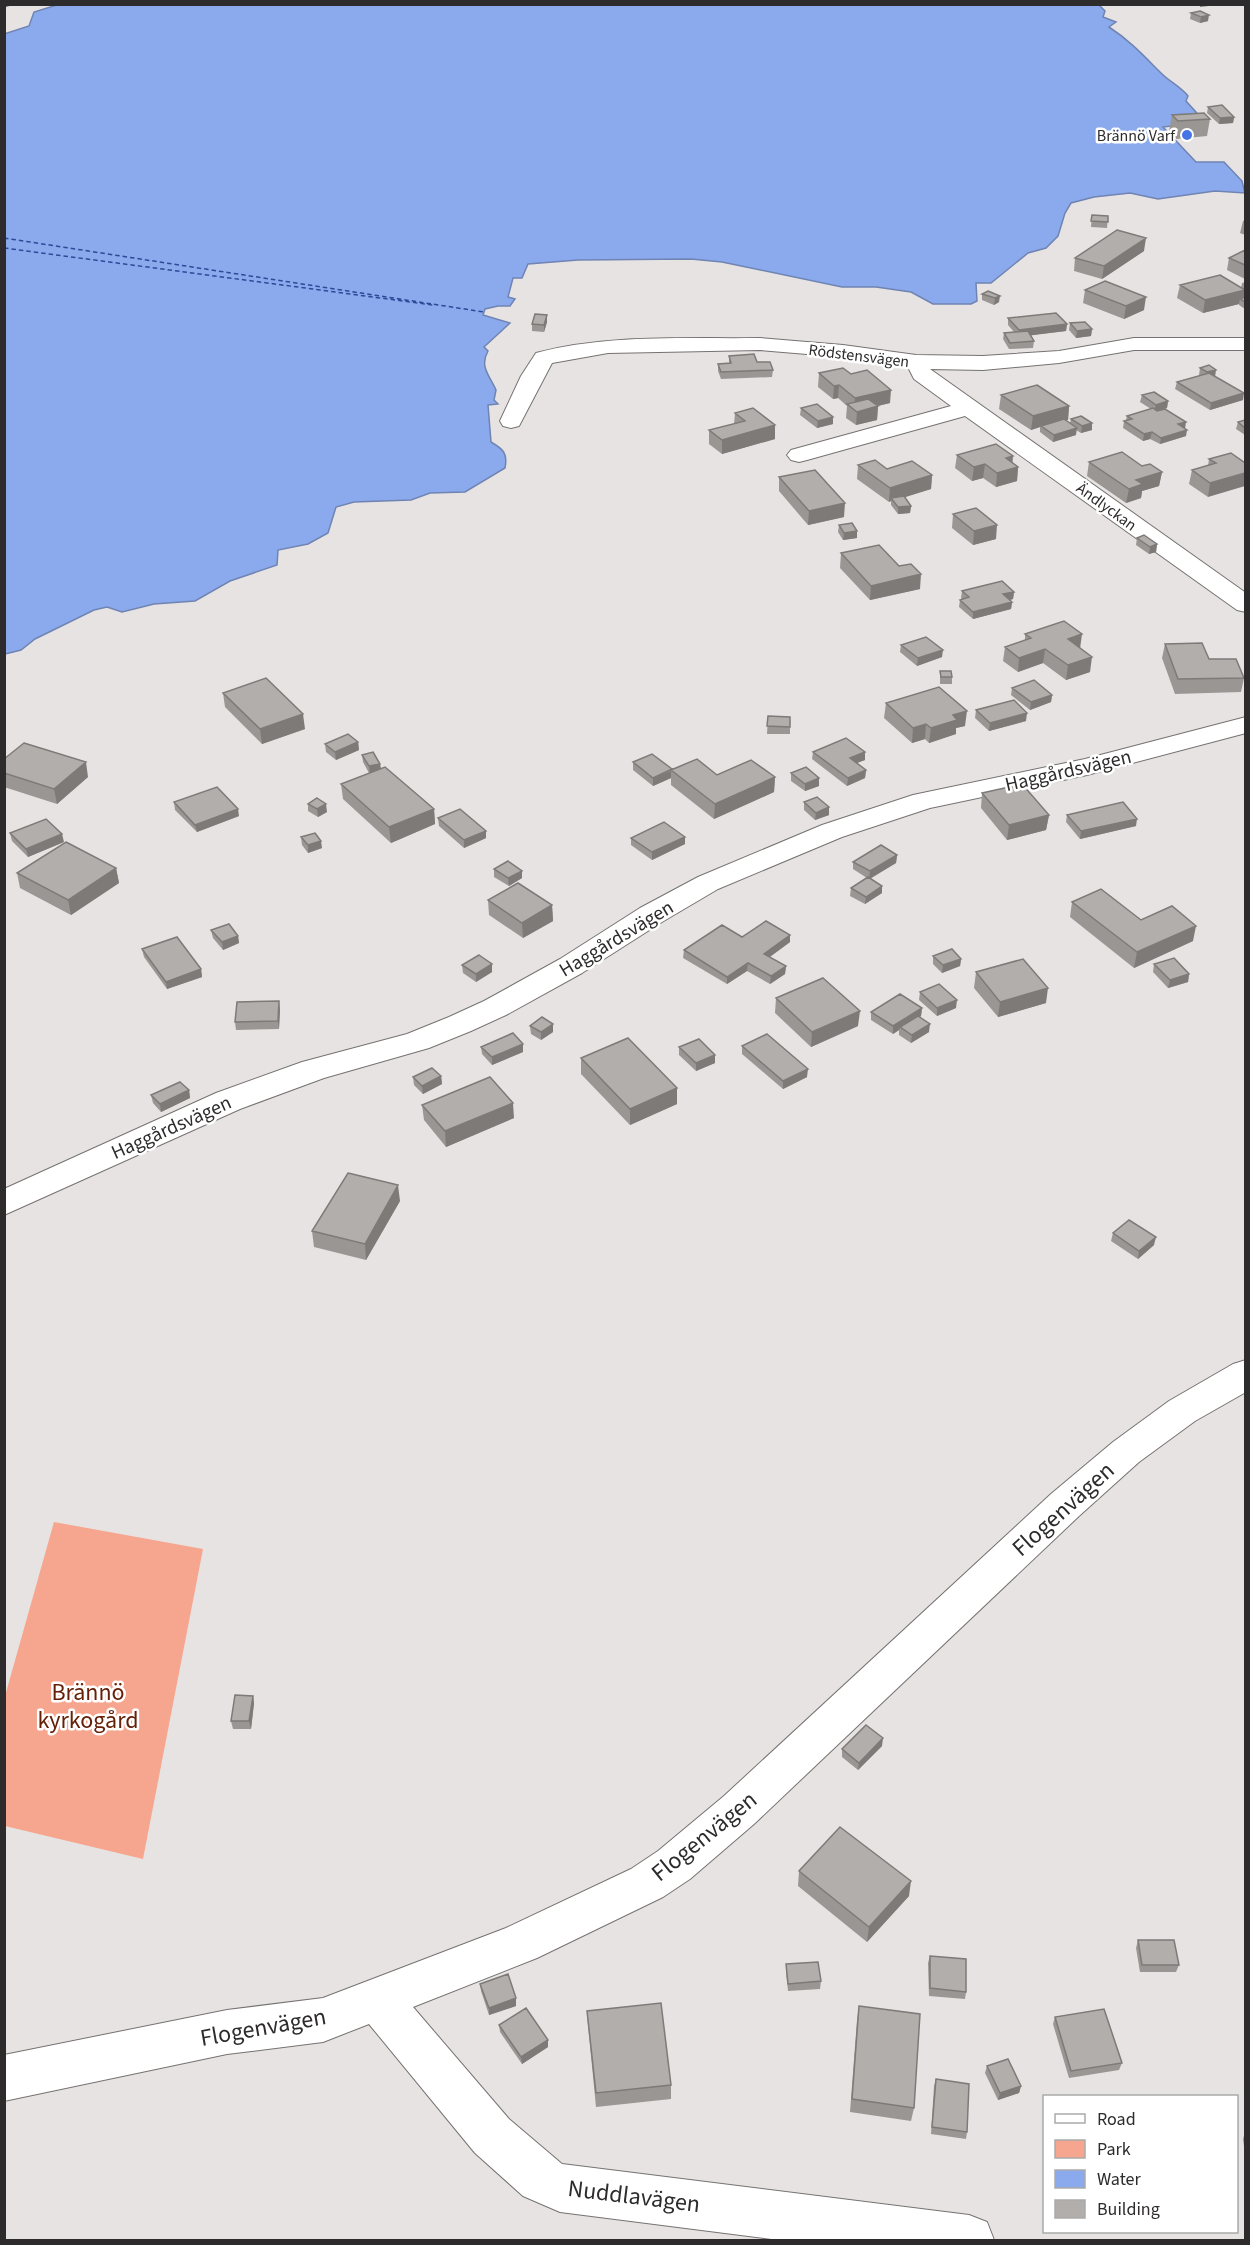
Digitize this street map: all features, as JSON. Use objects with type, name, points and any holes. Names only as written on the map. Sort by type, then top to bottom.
[{"type":"street","name":"Rödstensvägen","points":[[511,422],[532,376],[544,358],[587,348],[760,344],[880,355],[916,362],[1016,361],[1059,357],[1134,344],[1245,344]]},
{"type":"street","name":"Ändlyckan","points":[[916,362],[922,374],[1245,604]]},
{"type":"street","points":[[799,455],[969,408]]},
{"type":"street","name":"Haggårdsvägen","points":[[4,1203],[228,1101],[313,1070],[418,1041],[478,1016],[572,966],[651,915],[708,883],[832,831],[897,808],[951,794],[1086,767],[1245,725]]},
{"type":"street","name":"Flogenvägen","points":[[4,2078],[227,2032],[323,2019],[378,2000],[575,1919],[647,1883],[674,1865],[739,1810],[1065,1505],[1159,1426],[1245,1374]]},
{"type":"street","name":"Nuddlavägen","points":[[378,2000],[492,2136],[540,2179],[560,2188],[969,2241]]},
{"type":"green space","name":"Brännö kyrkogård","points":[[54,1522],[203,1549],[143,1859],[5,1826],[5,1696]]},
{"type":"water","points":[[60,4],[1099,5],[1105,11],[1103,17],[1116,22],[1109,27],[1185,92],[1188,96],[1186,101],[1205,122],[1163,127],[1196,162],[1224,162],[1242,181],[1245,193],[1215,191],[1158,199],[1130,193],[1094,197],[1071,203],[1065,213],[1058,236],[1046,248],[1028,253],[991,283],[976,283],[977,301],[971,304],[933,304],[911,292],[876,287],[842,287],[722,262],[691,259],[578,260],[528,264],[522,278],[513,278],[508,297],[515,299],[510,306],[485,309],[483,315],[510,323],[484,347],[488,351],[485,367],[496,390],[494,400],[498,404],[488,405],[491,442],[504,452],[505,468],[465,492],[430,493],[411,500],[354,502],[336,507],[328,533],[308,544],[278,550],[277,565],[230,581],[195,601],[154,604],[122,612],[107,607],[94,610],[35,639],[21,650],[5,654],[4,34],[29,26],[34,12]]},
{"type":"building","points":[[1200,11],[1209,15],[1201,17],[1191,13]]},
{"type":"building","points":[[1222,105],[1234,117],[1220,118],[1208,107]]},
{"type":"building","points":[[1204,113],[1210,119],[1178,121],[1172,115]]},
{"type":"building","points":[[1092,215],[1108,216],[1108,222],[1091,221]]},
{"type":"building","points":[[1117,230],[1146,238],[1104,266],[1075,258]]},
{"type":"building","points":[[1245,250],[1245,265],[1229,258]]},
{"type":"building","points":[[1220,275],[1245,290],[1205,300],[1180,285]]},
{"type":"building","points":[[1105,281],[1146,297],[1126,306],[1085,290]]},
{"type":"building","points":[[988,291],[1000,296],[995,298],[982,294]]},
{"type":"building","points":[[1056,313],[1067,324],[1019,330],[1008,318]]},
{"type":"building","points":[[535,314],[547,315],[544,325],[532,324]]},
{"type":"building","points":[[1085,322],[1092,329],[1077,331],[1070,323]]},
{"type":"building","points":[[1028,331],[1034,341],[1010,343],[1004,333]]},
{"type":"building","points":[[754,354],[757,362],[770,362],[773,370],[721,372],[718,364],[731,363],[729,356]]},
{"type":"building","points":[[1209,365],[1216,370],[1207,372],[1200,368]]},
{"type":"building","points":[[843,368],[851,374],[867,370],[891,390],[855,398],[839,385],[834,386],[819,373]]},
{"type":"building","points":[[1209,373],[1244,393],[1211,403],[1177,382]]},
{"type":"building","points":[[1037,385],[1069,406],[1033,416],[1001,395]]},
{"type":"building","points":[[1154,392],[1168,401],[1156,405],[1142,395]]},
{"type":"building","points":[[868,399],[878,406],[857,412],[847,404]]},
{"type":"building","points":[[817,404],[833,417],[818,421],[801,408]]},
{"type":"building","points":[[753,408],[775,425],[722,440],[709,430],[745,421],[735,413]]},
{"type":"building","points":[[1153,408],[1157,411],[1165,409],[1186,422],[1178,424],[1187,430],[1161,438],[1152,432],[1144,434],[1124,421],[1132,419],[1127,416]]},
{"type":"building","points":[[1081,416],[1092,423],[1082,426],[1071,419]]},
{"type":"building","points":[[1064,419],[1077,428],[1054,435],[1041,426]]},
{"type":"building","points":[[1245,420],[1245,428],[1238,422]]},
{"type":"building","points":[[996,444],[1013,456],[1006,458],[1018,467],[997,473],[985,464],[974,467],[957,455]]},
{"type":"building","points":[[1122,452],[1142,466],[1150,464],[1162,472],[1136,480],[1143,484],[1129,489],[1089,462]]},
{"type":"building","points":[[1231,453],[1245,463],[1245,473],[1210,483],[1192,470],[1216,463],[1209,459]]},
{"type":"building","points":[[875,460],[887,469],[912,461],[932,475],[890,488],[858,465]]},
{"type":"building","points":[[815,470],[845,503],[809,511],[779,477]]},
{"type":"building","points":[[904,496],[911,506],[898,507],[891,498]]},
{"type":"building","points":[[976,508],[997,525],[974,531],[953,514]]},
{"type":"building","points":[[852,523],[857,531],[844,533],[839,525]]},
{"type":"building","points":[[1144,535],[1157,544],[1150,547],[1137,538]]},
{"type":"building","points":[[879,545],[899,566],[911,564],[921,574],[871,586],[841,553]]},
{"type":"building","points":[[1002,581],[1014,592],[1003,594],[1012,602],[973,612],[960,600],[969,597],[962,591]]},
{"type":"building","points":[[1064,621],[1082,634],[1068,639],[1092,657],[1068,665],[1045,649],[1019,658],[1005,647],[1031,638],[1025,634]]},
{"type":"building","points":[[926,637],[943,650],[918,658],[901,645]]},
{"type":"building","points":[[1202,643],[1209,659],[1236,659],[1244,678],[1178,679],[1165,644]]},
{"type":"building","points":[[940,671],[951,671],[952,677],[941,677]]},
{"type":"building","points":[[266,678],[303,714],[260,729],[223,693]]},
{"type":"building","points":[[1034,680],[1052,695],[1031,702],[1012,688]]},
{"type":"building","points":[[939,687],[967,711],[953,715],[957,720],[931,728],[926,724],[913,728],[886,703]]},
{"type":"building","points":[[1014,700],[1027,713],[990,723],[976,710]]},
{"type":"building","points":[[768,716],[790,717],[790,727],[767,726]]},
{"type":"building","points":[[348,734],[358,742],[335,752],[325,744]]},
{"type":"building","points":[[846,738],[865,752],[850,758],[866,770],[848,778],[813,752]]},
{"type":"building","points":[[24,743],[86,762],[54,789],[4,773],[4,759]]},
{"type":"building","points":[[373,752],[380,764],[369,766],[362,755]]},
{"type":"building","points":[[652,754],[672,769],[653,778],[633,762]]},
{"type":"building","points":[[697,759],[717,775],[751,760],[775,777],[715,804],[671,770]]},
{"type":"building","points":[[385,767],[434,809],[389,827],[341,784]]},
{"type":"building","points":[[806,767],[819,778],[805,784],[791,773]]},
{"type":"building","points":[[1022,784],[1049,815],[1009,825],[982,793]]},
{"type":"building","points":[[217,787],[238,809],[195,825],[174,802]]},
{"type":"building","points":[[817,797],[829,807],[816,813],[804,802]]},
{"type":"building","points":[[317,798],[326,804],[317,809],[308,804]]},
{"type":"building","points":[[1123,802],[1137,819],[1081,831],[1067,815]]},
{"type":"building","points":[[460,809],[486,831],[464,840],[438,818]]},
{"type":"building","points":[[46,819],[62,834],[26,849],[10,833]]},
{"type":"building","points":[[664,822],[685,837],[652,852],[631,838]]},
{"type":"building","points":[[315,833],[321,841],[308,845],[301,837]]},
{"type":"building","points":[[66,842],[116,868],[68,900],[17,873]]},
{"type":"building","points":[[881,845],[897,855],[870,871],[853,862]]},
{"type":"building","points":[[508,861],[522,871],[508,878],[494,869]]},
{"type":"building","points":[[868,877],[882,886],[866,897],[851,888]]},
{"type":"building","points":[[518,883],[552,905],[522,923],[488,900]]},
{"type":"building","points":[[1101,889],[1141,920],[1172,906],[1196,926],[1137,952],[1072,902]]},
{"type":"building","points":[[766,921],[790,935],[764,954],[786,966],[771,976],[748,963],[727,977],[684,950],[722,925],[742,937]]},
{"type":"building","points":[[229,924],[238,936],[222,942],[211,930]]},
{"type":"building","points":[[177,937],[201,969],[166,982],[142,949]]},
{"type":"building","points":[[952,949],[961,959],[943,965],[933,956]]},
{"type":"building","points":[[479,955],[492,964],[476,974],[462,965]]},
{"type":"building","points":[[1174,958],[1189,974],[1170,980],[1154,964]]},
{"type":"building","points":[[1023,959],[1048,988],[1000,1002],[976,972]]},
{"type":"building","points":[[823,978],[860,1011],[812,1032],[776,998]]},
{"type":"building","points":[[939,984],[957,1000],[937,1008],[920,992]]},
{"type":"building","points":[[900,994],[922,1008],[893,1026],[871,1012]]},
{"type":"building","points":[[279,1001],[278,1021],[235,1022],[237,1002]]},
{"type":"building","points":[[918,1016],[930,1024],[912,1035],[900,1027]]},
{"type":"building","points":[[542,1017],[553,1024],[541,1032],[530,1026]]},
{"type":"building","points":[[513,1033],[523,1044],[492,1057],[481,1047]]},
{"type":"building","points":[[767,1034],[808,1069],[783,1081],[742,1046]]},
{"type":"building","points":[[628,1038],[677,1088],[630,1109],[581,1058]]},
{"type":"building","points":[[699,1039],[715,1055],[696,1063],[679,1047]]},
{"type":"building","points":[[432,1068],[441,1076],[422,1086],[413,1077]]},
{"type":"building","points":[[490,1077],[513,1103],[445,1131],[422,1105]]},
{"type":"building","points":[[180,1082],[189,1090],[160,1104],[151,1095]]},
{"type":"building","points":[[348,1173],[398,1185],[365,1244],[312,1231]]},
{"type":"building","points":[[1129,1220],[1156,1237],[1139,1251],[1113,1233]]},
{"type":"building","points":[[235,1695],[253,1696],[249,1721],[231,1721]]},
{"type":"building","points":[[866,1725],[883,1738],[859,1763],[842,1749]]},
{"type":"building","points":[[840,1827],[911,1881],[869,1927],[799,1871]]},
{"type":"building","points":[[1138,1940],[1174,1940],[1179,1965],[1142,1965]]},
{"type":"building","points":[[930,1956],[966,1959],[966,1992],[930,1988]]},
{"type":"building","points":[[818,1962],[821,1981],[788,1984],[786,1964]]},
{"type":"building","points":[[508,1974],[516,1998],[489,2008],[480,1984]]},
{"type":"building","points":[[661,2003],[671,2085],[596,2093],[587,2011]]},
{"type":"building","points":[[859,2006],[920,2014],[914,2108],[852,2099]]},
{"type":"building","points":[[526,2008],[548,2040],[521,2057],[499,2025]]},
{"type":"building","points":[[1104,2009],[1122,2063],[1071,2071],[1055,2017]]},
{"type":"building","points":[[1008,2059],[1021,2086],[1000,2093],[987,2066]]},
{"type":"building","points":[[936,2079],[969,2084],[967,2132],[932,2127]]},
{"type":"ferry route","points":[[4,238],[484,312]]},
{"type":"ferry route","points":[[4,248],[433,305]]},
{"type":"place","name":"Brännö Varf","points":[[1187,135]]}]
